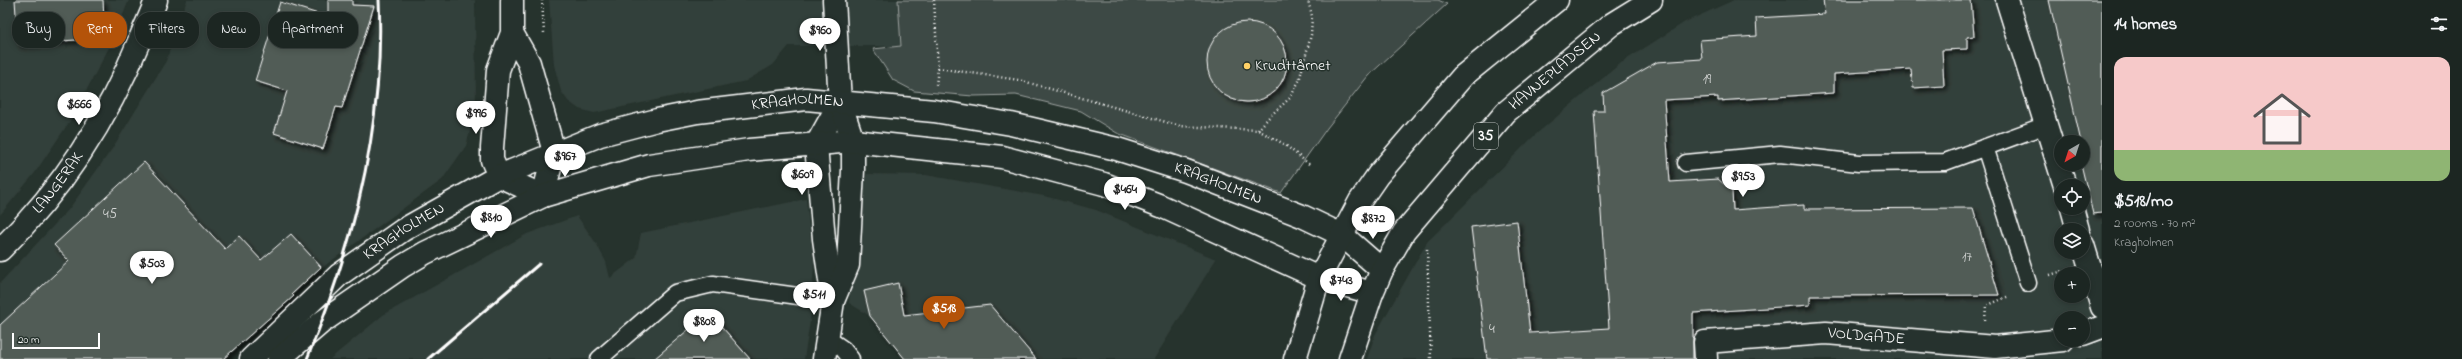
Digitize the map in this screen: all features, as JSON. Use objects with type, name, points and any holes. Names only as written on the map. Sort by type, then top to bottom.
[{"type":"street","name":"LANGERAK","points":[[0,250],[54,190],[92,137],[128,69],[156,0]]},
{"type":"street","points":[[512,0],[512,33],[498,70],[492,140],[492,160],[499,176],[543,196],[554,152],[529,63],[512,33]]},
{"type":"street","points":[[824,359],[833,301],[848,265],[853,141],[840,102],[834,0]]},
{"type":"street","points":[[1295,359],[1319,278],[1342,235],[1378,174],[1463,76],[1557,0]]},
{"type":"street","name":"HAVNEPLADSEN","points":[[1350,359],[1372,293],[1382,270],[1404,232],[1506,112],[1612,24],[1651,0]]},
{"type":"street","points":[[2007,0],[2063,179]]},
{"type":"street","name":"KRAGHOLMEN","points":[[251,359],[339,275],[403,230],[499,176],[600,134],[697,112],[806,99],[934,110],[1011,124],[1117,149],[1186,171],[1302,216],[1342,235],[1382,270]]},
{"type":"street","points":[[833,301],[823,231],[816,146],[840,102]]},
{"type":"street","name":"KRAGHOLMEN","points":[[279,359],[322,322],[409,262],[543,196],[649,165],[749,150],[816,146],[853,141],[1002,157],[1104,184],[1161,206],[1319,278],[1372,293]]},
{"type":"street","points":[[2087,259],[2102,307]]},
{"type":"street","points":[[2090,331],[2102,327]]},
{"type":"street","name":"VOLDGADE","points":[[1706,359],[1705,342],[1764,336],[1826,333],[1995,347],[2054,341]]},
{"type":"lane","points":[[1686,163],[1780,154],[1858,163],[1945,162],[2046,125]]},
{"type":"lane","points":[[1985,147],[2028,283]]},
{"type":"lane","points":[[600,359],[675,293],[713,284],[833,301]]},
{"type":"lane","points":[[827,338],[843,349],[851,359]]},
{"type":"path","points":[[934,0],[938,68],[936,87]]},
{"type":"path","points":[[1258,130],[1270,116],[1290,98],[1299,81],[1311,35],[1312,16],[1308,0]]},
{"type":"path","points":[[938,68],[1019,80],[1180,126],[1258,130],[1284,144],[1310,165]]},
{"type":"path","points":[[1427,249],[1431,359]]},
{"type":"shaded area","points":[[0,0],[129,0],[124,12],[73,12],[73,48],[109,48],[70,121],[34,174],[0,215]]},
{"type":"shaded area","points":[[187,0],[475,0],[476,109],[466,146],[442,180],[327,264],[223,359],[0,359],[0,283],[69,209],[112,149],[166,61],[170,48],[199,48],[199,12],[183,12]]},
{"type":"shaded area","points":[[549,0],[898,0],[901,46],[789,46],[773,65],[746,81],[594,113],[579,109],[568,101],[561,91],[554,65]]},
{"type":"shaded area","points":[[898,0],[1438,0],[1447,4],[1368,76],[1327,128],[1281,193],[1117,133],[1081,111],[1016,95],[973,96],[914,91],[893,80],[873,49],[901,46]]},
{"type":"shaded area","points":[[1734,0],[2102,0],[2102,359],[1367,359],[1375,335],[1427,242],[1535,135],[1621,63],[1685,22]]},
{"type":"shaded area","points":[[867,174],[926,175],[1044,196],[1096,210],[1216,259],[1154,359],[905,359],[870,316],[849,303],[859,192]]},
{"type":"shaded area","points":[[806,199],[814,264],[810,321],[804,359],[330,359],[383,315],[527,234],[577,216],[596,243],[606,262],[610,278],[636,258],[641,233]]},
{"type":"building","points":[[15,0],[103,0],[104,12],[73,12],[73,40],[65,41],[65,12],[16,12]]},
{"type":"building","points":[[328,0],[352,0],[352,5],[374,6],[342,108],[336,107],[323,149],[274,133],[287,91],[255,81],[268,40],[268,48],[358,48],[358,12],[328,12]]},
{"type":"building","points":[[1823,0],[1971,0],[1974,36],[1967,37],[1967,49],[1942,50],[1944,86],[1913,88],[1911,69],[1834,74],[1834,93],[1718,101],[1718,97],[1664,100],[1670,182],[1718,179],[1732,191],[1733,210],[1804,205],[1804,209],[1973,208],[1999,295],[1810,296],[1810,305],[1693,313],[1693,359],[1487,359],[1471,227],[1517,221],[1530,333],[1609,328],[1594,111],[1604,111],[1603,93],[1657,62],[1702,59],[1700,40],[1757,36],[1756,18],[1825,14]]},
{"type":"building","points":[[2049,0],[2102,0],[2102,213],[2093,214],[2090,202],[2090,179],[2085,179],[2083,171],[2090,171],[2090,135],[2079,135]]},
{"type":"building","points":[[280,2],[312,12],[277,12]]},
{"type":"building","name":"Krudttårnet","points":[[1247,22],[1262,25],[1275,34],[1284,47],[1287,62],[1284,77],[1275,90],[1262,99],[1247,102],[1232,99],[1219,90],[1210,77],[1207,62],[1210,47],[1219,34],[1232,25]]},
{"type":"building","points":[[144,162],[225,249],[239,236],[261,260],[291,234],[321,267],[292,294],[294,296],[223,359],[0,359],[0,325],[69,261],[54,245]]},
{"type":"building","points":[[898,283],[904,315],[990,305],[1036,359],[905,359],[870,316],[864,291]]},
{"type":"building","points":[[709,312],[750,359],[654,359]]},
{"type":"railway","points":[[307,359],[339,272],[363,183],[377,92],[380,46],[379,0]]},
{"type":"railway","points":[[428,359],[539,264]]},
{"type":"place","name":"Krudttårnet","points":[[1247,66]]}]
